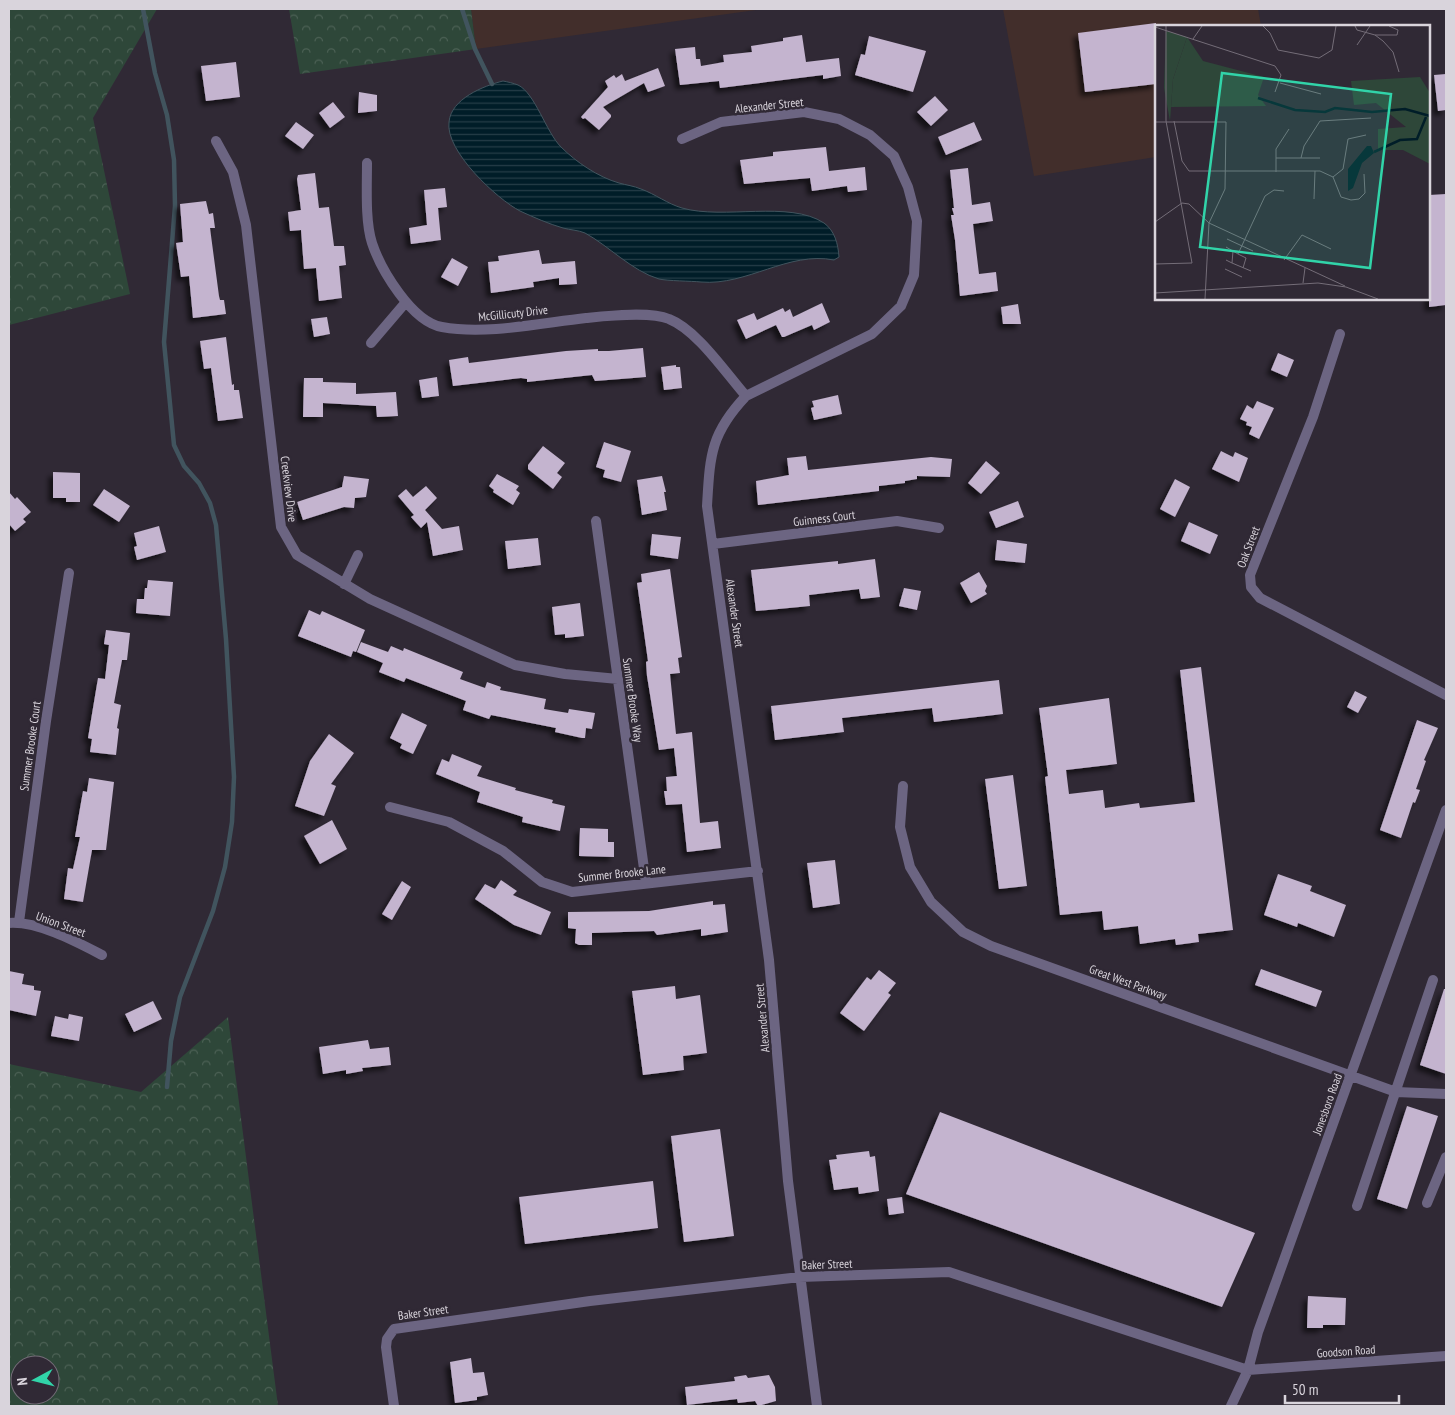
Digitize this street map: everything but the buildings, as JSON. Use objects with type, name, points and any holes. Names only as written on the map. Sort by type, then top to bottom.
[{"type":"street","name":"Alexander Street","points":[[682,139],[721,122],[804,112],[839,119],[870,135],[894,156],[908,186],[917,222],[914,275],[900,306],[872,334],[746,396],[730,413],[719,430],[710,462],[707,506],[770,967],[788,1181],[817,1406]]},
{"type":"street","name":"Creekview Drive","points":[[216,141],[233,172],[246,225],[281,527],[297,555],[370,599],[516,665],[565,674],[618,679]]},
{"type":"street","name":"McGillicuty Drive","points":[[367,164],[372,241],[387,277],[414,311],[440,327],[469,329],[598,316],[637,315],[668,318],[689,331],[746,396]]},
{"type":"street","points":[[371,343],[406,302]]},
{"type":"street","name":"Oak Street","points":[[1340,334],[1313,417],[1250,575],[1250,587],[1260,598],[1446,695]]},
{"type":"street","name":"Summer Brooke Way","points":[[596,521],[646,883]]},
{"type":"street","name":"Guinness Court","points":[[713,544],[897,521],[939,528]]},
{"type":"street","points":[[344,584],[358,555]]},
{"type":"street","name":"Summer Brooke Court","points":[[14,922],[69,573]]},
{"type":"street","name":"Great West Parkway","points":[[903,786],[900,827],[910,867],[931,902],[963,932],[991,946],[1396,1092],[1446,1094]]},
{"type":"street","name":"Summer Brooke Lane","points":[[390,807],[449,822],[502,852],[542,882],[572,892],[758,871]]},
{"type":"street","name":"Jonesboro Road","points":[[1231,1406],[1248,1370],[1258,1332],[1446,810]]},
{"type":"street","name":"Union Street","points":[[14,922],[71,938],[102,955]]},
{"type":"street","points":[[1357,1206],[1433,980]]},
{"type":"street","points":[[1427,1203],[1446,1157]]},
{"type":"street","name":"Baker Street","points":[[394,1406],[386,1347],[387,1339],[394,1329],[590,1301],[800,1277],[949,1272],[1248,1370]]},
{"type":"street","name":"Goodson Road","points":[[1248,1370],[1446,1356]]},
{"type":"shaded area","points":[[471,9],[763,9],[476,49]]},
{"type":"shaded area","points":[[1003,9],[1258,9],[1261,25],[1155,25],[1155,157],[1034,176]]},
{"type":"green space","points":[[9,9],[157,9],[93,118],[130,294],[9,325]]},
{"type":"green space","points":[[289,9],[471,9],[476,49],[300,74]]},
{"type":"green space","points":[[228,1017],[278,1406],[9,1406],[9,1064],[141,1092]]},
{"type":"water","points":[[503,81],[518,85],[524,89],[561,147],[595,173],[646,191],[682,208],[717,212],[775,211],[810,216],[824,223],[831,230],[837,243],[839,257],[834,260],[800,260],[735,279],[718,282],[663,280],[639,270],[585,233],[566,229],[520,211],[499,196],[474,173],[455,146],[450,134],[449,122],[451,114],[462,100],[486,86]]},
{"type":"waterway","points":[[143,9],[155,73],[167,115],[174,160],[175,206],[164,342],[174,445],[184,466],[199,483],[210,503],[216,525],[226,639],[234,777],[232,822],[225,867],[213,911],[180,997],[171,1041],[167,1087]]},
{"type":"waterway","points":[[462,9],[475,49],[492,84]]}]
